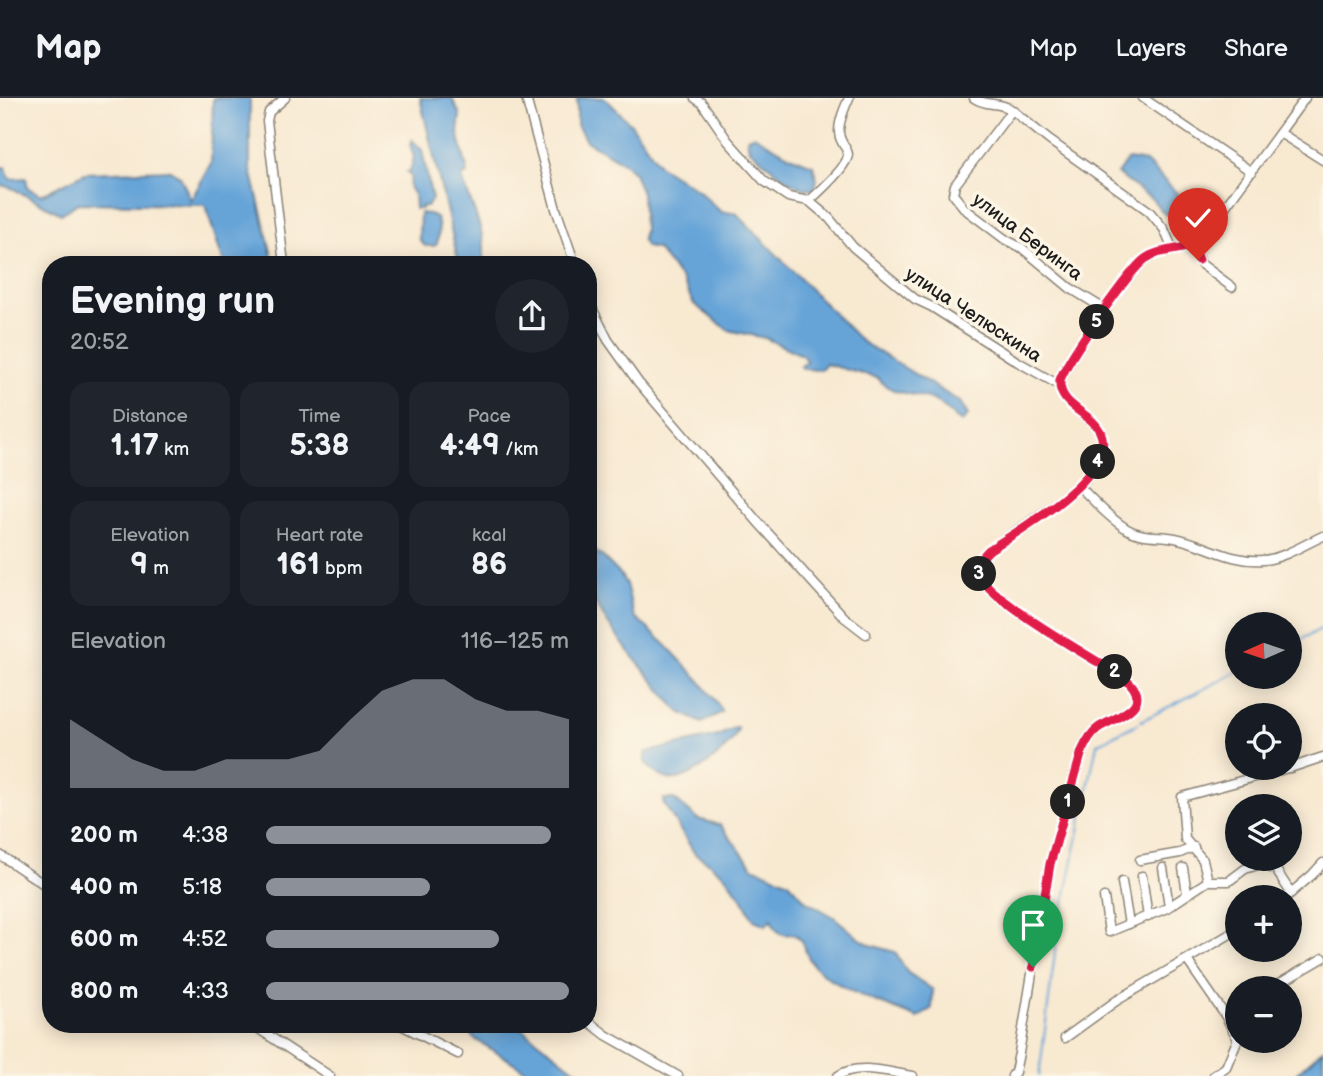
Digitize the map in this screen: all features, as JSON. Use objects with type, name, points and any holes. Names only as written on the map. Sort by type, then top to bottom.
[{"type":"street","points":[[284,256],[267,121],[269,113],[285,98]]},
{"type":"street","points":[[526,98],[553,199],[572,256]]},
{"type":"street","name":"улица Челюскина","points":[[695,98],[702,103],[728,141],[764,181],[788,197],[808,201],[829,218],[853,247],[911,296],[1059,385],[1067,401],[1094,422],[1101,433],[1099,460],[1092,472],[1079,486],[989,550],[982,557],[978,572],[983,582],[1012,608],[1126,679],[1135,687],[1137,698],[1134,706],[1127,712],[1090,735],[1082,751],[1050,864],[1014,1074]]},
{"type":"street","points":[[808,201],[828,183],[847,159],[838,130],[849,98]]},
{"type":"street","points":[[974,98],[986,105],[1000,104],[1012,110],[1049,140],[1149,211],[1164,229],[1173,250]]},
{"type":"street","points":[[1143,98],[1252,172]]},
{"type":"street","points":[[1059,385],[1064,372],[1144,259],[1153,254],[1192,245],[1203,237],[1305,98]]},
{"type":"street","name":"улица Беринга","points":[[1012,110],[951,191],[965,209],[1006,240],[1022,248],[1070,288],[1106,310]]},
{"type":"street","points":[[1280,133],[1323,160]]},
{"type":"street","points":[[1192,245],[1202,264],[1232,287]]},
{"type":"street","points":[[597,318],[608,340],[638,382],[757,521],[844,617],[866,634]]},
{"type":"street","points":[[1079,486],[1128,529],[1140,535],[1173,538],[1248,561],[1282,556],[1323,536]]},
{"type":"street","points":[[1302,764],[1323,757]]},
{"type":"street","points":[[1208,881],[1203,860],[1185,839],[1182,797],[1245,780]]},
{"type":"street","points":[[1140,860],[1180,853],[1194,847]]},
{"type":"street","points":[[0,855],[42,883]]},
{"type":"street","points":[[1299,885],[1323,863]]},
{"type":"street","points":[[1104,897],[1109,932],[1167,908],[1208,881],[1229,881],[1244,869],[1261,864],[1276,870],[1283,885]]},
{"type":"street","points":[[1163,868],[1169,906]]},
{"type":"street","points":[[1183,869],[1187,893]]},
{"type":"street","points":[[1142,876],[1149,917]]},
{"type":"street","points":[[1122,882],[1129,924]]},
{"type":"street","points":[[1065,1038],[1116,1001],[1225,937]]},
{"type":"street","points":[[1292,976],[1323,958]]},
{"type":"street","points":[[1187,960],[1225,1015]]},
{"type":"street","points":[[597,1028],[678,1076]]},
{"type":"street","points":[[265,1033],[330,1076]]},
{"type":"street","points":[[417,1033],[458,1054]]},
{"type":"street","points":[[1213,1076],[1226,1067],[1232,1053]]},
{"type":"street","points":[[838,1076],[845,1071],[859,1069],[913,1076]]},
{"type":"water","points":[[213,98],[250,98],[250,166],[272,256],[221,256],[205,205],[78,203],[61,214],[12,188],[0,185],[0,168],[5,167],[10,179],[26,178],[28,188],[41,195],[85,173],[170,170],[180,176],[191,200],[211,163]]},
{"type":"water","points":[[420,98],[452,98],[460,115],[458,132],[468,174],[462,176],[482,233],[484,255],[457,256]]},
{"type":"water","points":[[577,98],[605,98],[631,124],[660,166],[698,190],[721,212],[736,213],[861,341],[960,402],[968,415],[962,422],[932,400],[891,389],[878,378],[826,364],[821,370],[803,369],[801,366],[807,362],[802,355],[765,338],[728,330],[694,304],[682,280],[657,249],[646,247],[642,239],[642,194],[634,173],[624,163],[586,141],[577,125]]},
{"type":"water","points":[[754,135],[792,157],[813,165],[817,180],[814,189],[806,189],[789,181],[749,149],[747,138]]},
{"type":"water","points":[[412,140],[422,150],[432,199],[427,207],[422,206],[421,209],[415,209],[414,195],[409,187],[411,177],[407,172],[410,171],[414,157],[410,145]]},
{"type":"water","points":[[1128,159],[1146,162],[1184,200],[1172,217],[1164,214],[1153,200],[1117,174]]},
{"type":"water","points":[[420,213],[430,214],[437,220],[438,237],[434,246],[425,246],[419,239]]},
{"type":"water","points":[[597,553],[621,575],[634,616],[700,681],[722,712],[702,723],[679,712],[597,606]]},
{"type":"water","points":[[736,727],[738,729],[728,746],[708,763],[686,776],[668,779],[645,762],[646,752],[718,736]]},
{"type":"water","points":[[664,799],[674,799],[698,819],[720,825],[753,867],[789,882],[806,901],[834,917],[859,938],[871,945],[895,952],[907,972],[933,990],[932,1008],[918,1018],[851,991],[815,967],[795,935],[779,932],[771,919],[766,925],[754,920],[726,877],[695,854],[663,802]]},
{"type":"water","points":[[470,1033],[528,1033],[583,1076],[535,1076],[475,1039]]},
{"type":"water","points":[[1323,1049],[1323,1076],[1295,1076],[1298,1072]]},
{"type":"waterway","points":[[1302,639],[1323,628]]},
{"type":"waterway","points":[[1141,721],[1225,678]]},
{"type":"waterway","points":[[1039,1076],[1057,937],[1097,744],[1137,724]]},
{"type":"route","points":[[1033,967],[1050,864],[1085,743],[1097,729],[1134,706],[1137,698],[1135,687],[1126,679],[1012,608],[980,578],[979,562],[989,550],[1079,486],[1099,460],[1102,445],[1098,427],[1067,401],[1059,385],[1064,372],[1129,277],[1144,259],[1153,254],[1192,245],[1198,260]]}]
